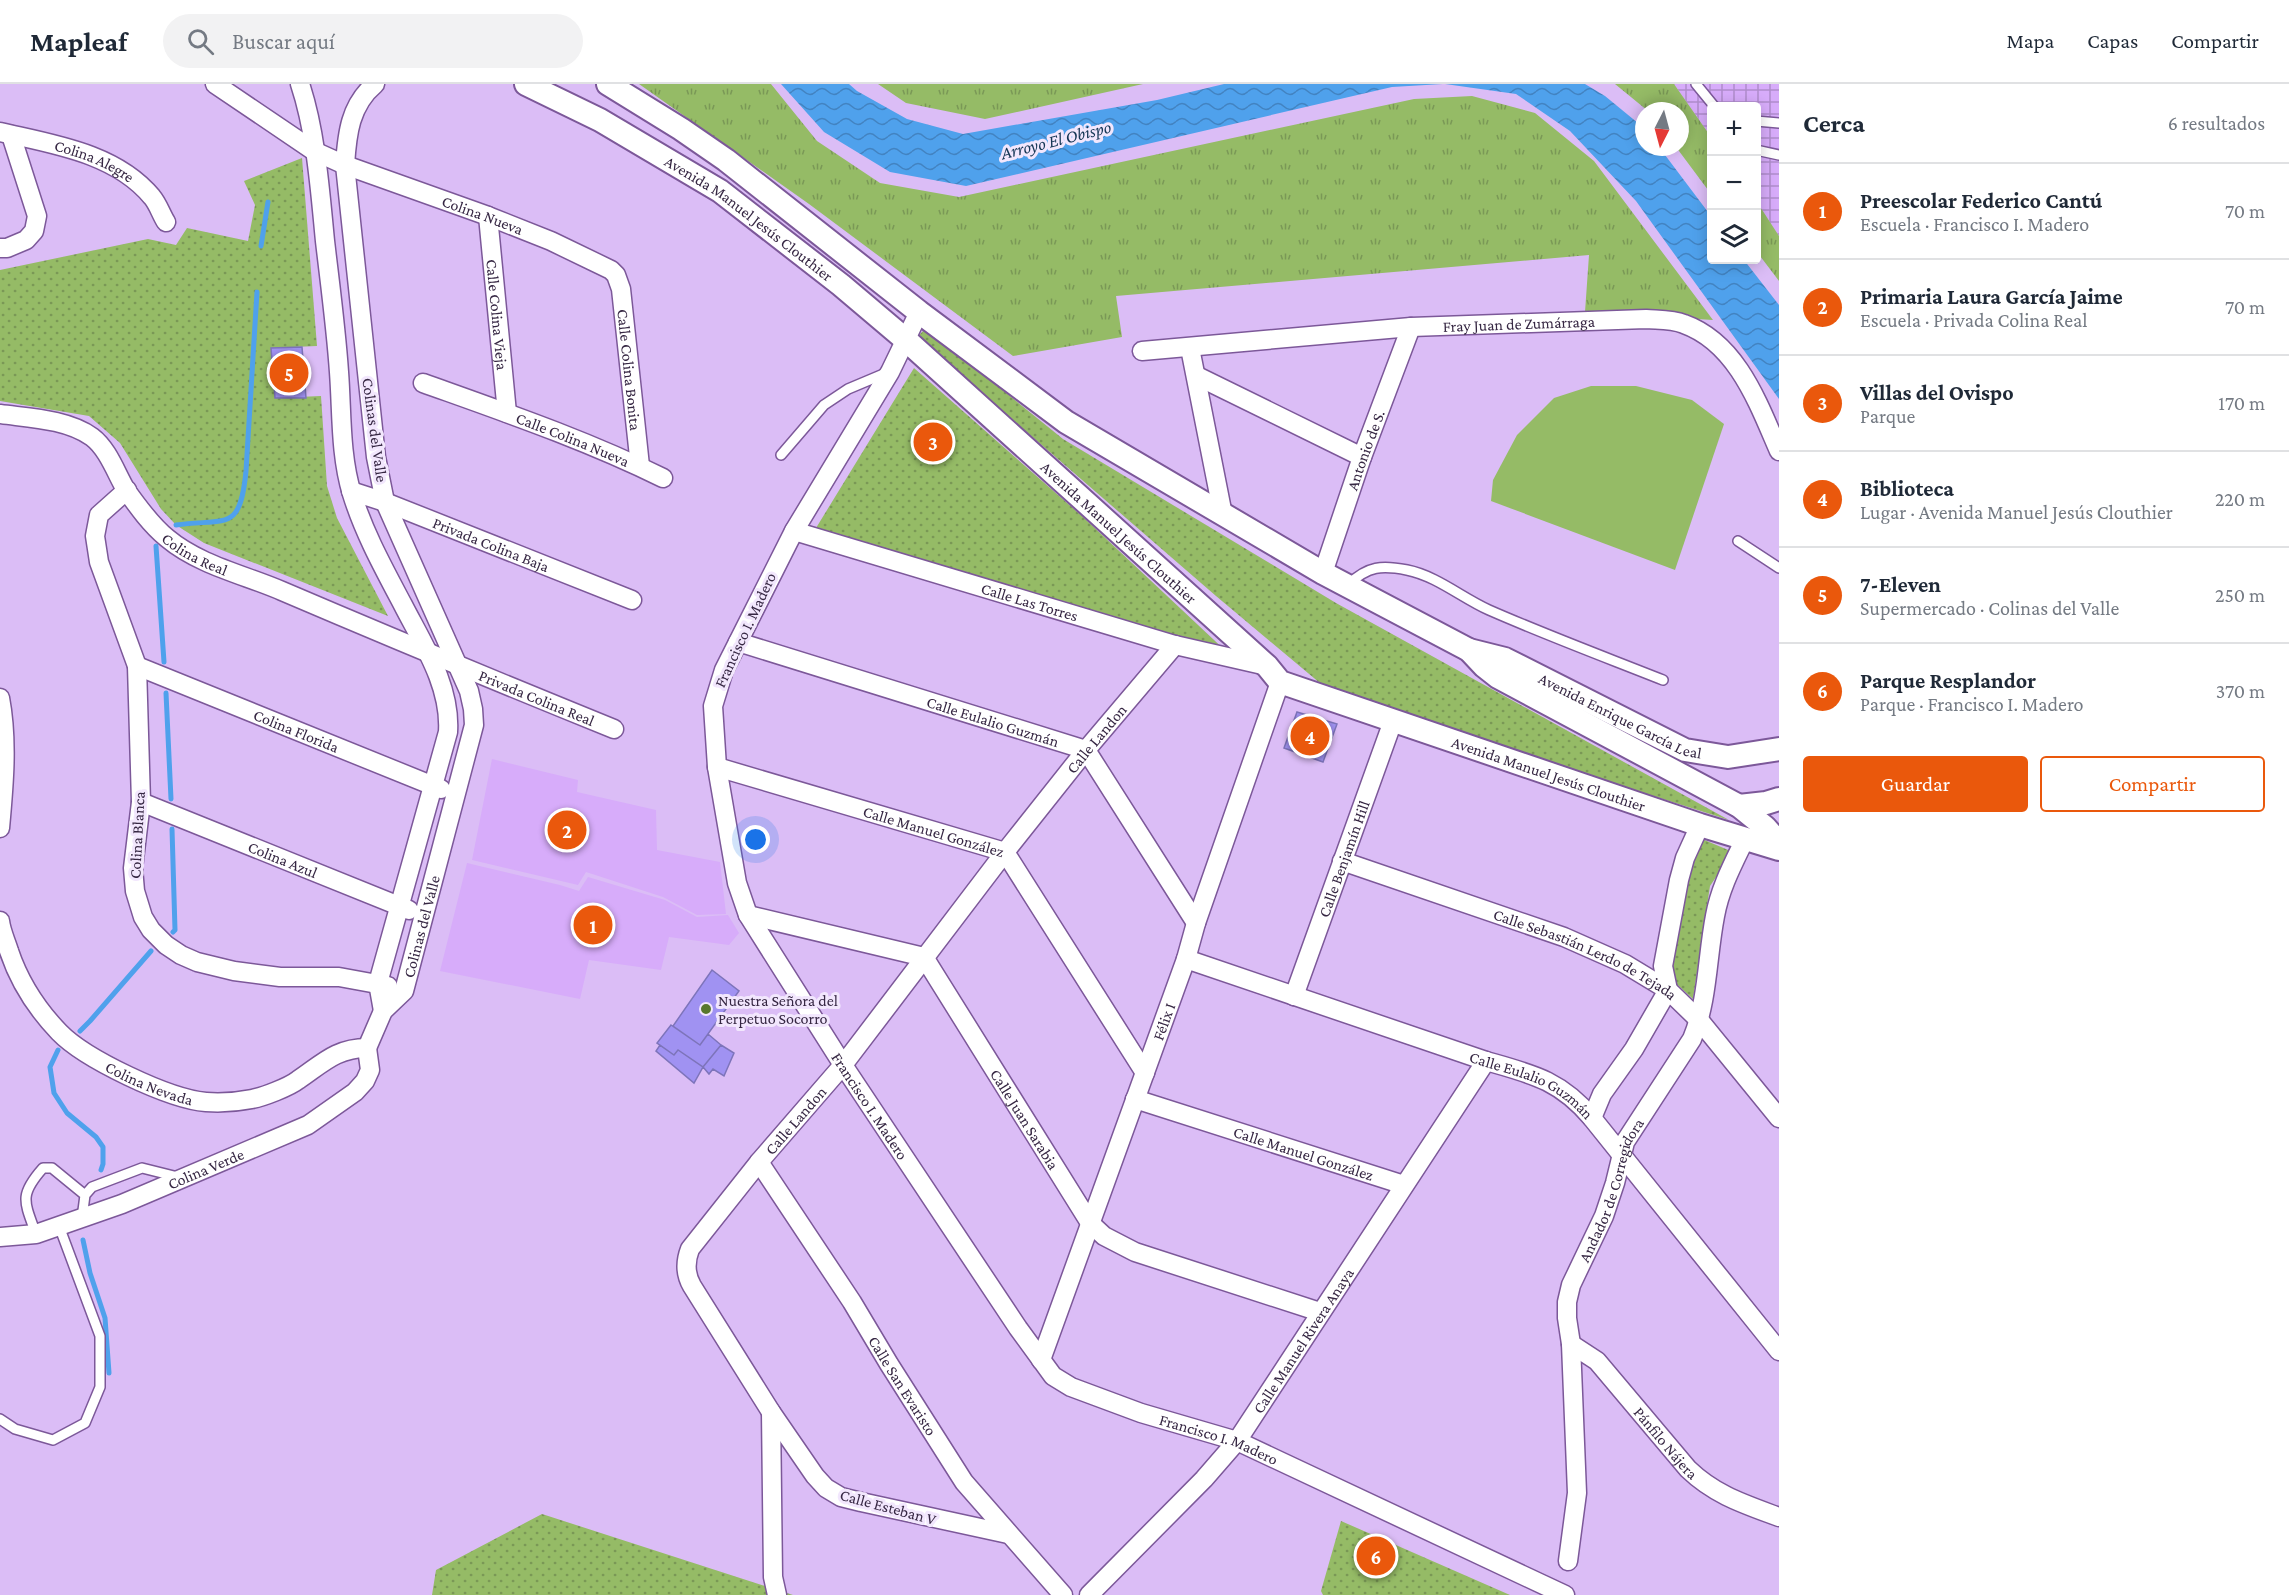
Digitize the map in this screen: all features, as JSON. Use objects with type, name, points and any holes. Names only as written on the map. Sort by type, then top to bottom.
[{"type":"street","name":"Colina Nueva","points":[[215,84],[314,151],[345,165],[551,241],[604,266],[616,275]]},
{"type":"street","name":"Colinas del Valle","points":[[300,84],[306,100],[320,193],[339,369],[345,464],[351,491],[361,522],[379,560],[429,653],[446,701],[448,718],[447,732],[378,983],[383,1011]]},
{"type":"street","name":"Colinas del Valle","points":[[375,84],[366,91],[355,108],[347,133],[345,165],[376,457],[386,502],[459,666],[471,700],[474,725],[404,991],[383,1011]]},
{"type":"street","name":"Avenida Manuel Jesús Clouthier","points":[[526,84],[600,120],[720,191],[841,285],[906,340],[1273,674],[1393,721],[1700,825],[1779,849]]},
{"type":"street","name":"Avenida Manuel Jesús Clouthier","points":[[608,84],[726,160],[919,312],[1066,422],[1323,573],[1469,650],[1498,677],[1739,806],[1766,826],[1779,843]]},
{"type":"street","name":"Colina Alegre","points":[[5,134],[63,146],[106,162],[136,181],[153,198],[166,222]]},
{"type":"street","points":[[0,248],[7,248],[26,240],[34,231],[37,216],[5,134]]},
{"type":"street","name":"Calle Colina Vieja","points":[[488,216],[507,413]]},
{"type":"street","name":"Calle Colina Bonita","points":[[616,275],[621,288],[640,466]]},
{"type":"street","name":"Francisco I. Madero","points":[[919,312],[890,372],[794,531],[724,670],[713,706],[717,766],[735,873],[748,915],[843,1065],[1017,1328],[1053,1376],[1071,1387],[1141,1413],[1237,1441],[1565,1595]]},
{"type":"street","name":"Fray Juan de Zumárraga","points":[[1142,351],[1411,327],[1646,319],[1681,322],[1707,334],[1729,354],[1751,392],[1779,451]]},
{"type":"street","name":"Antonio de S.","points":[[1323,573],[1362,457],[1411,327]]},
{"type":"street","points":[[1190,348],[1222,515]]},
{"type":"street","points":[[1197,376],[1362,457]]},
{"type":"street","name":"Calle Colina Nueva","points":[[423,383],[507,413],[640,466],[663,478]]},
{"type":"street","name":"Colina Real","points":[[0,414],[42,420],[75,428],[93,438],[108,457],[146,517],[168,539],[198,558],[263,582],[459,666]]},
{"type":"street","name":"Colina Blanca","points":[[127,490],[99,515],[94,536],[99,562],[137,666],[141,802],[133,868],[135,891],[143,917],[151,930],[166,945],[181,956],[197,962],[234,971],[280,977],[339,977],[378,983],[404,991]]},
{"type":"street","name":"Privada Colina Baja","points":[[351,491],[386,502],[632,600]]},
{"type":"street","name":"Calle Las Torres","points":[[794,531],[1273,674]]},
{"type":"street","name":"Calle Eulalio Guzmán","points":[[738,642],[1086,750]]},
{"type":"street","name":"Calle Landon","points":[[771,1412],[692,1286],[686,1267],[690,1249],[759,1162],[843,1065],[1005,852],[1086,750],[1175,645]]},
{"type":"street","name":"Avenida Enrique García Leal","points":[[1469,650],[1505,659],[1685,750],[1728,757],[1779,749]]},
{"type":"street","name":"Colina Florida","points":[[137,666],[456,795]]},
{"type":"street","name":"Privada Colina Real","points":[[459,666],[614,729]]},
{"type":"street","name":"Félix I","points":[[1041,1360],[1186,959],[1273,674]]},
{"type":"street","points":[[0,698],[4,718],[0,828]]},
{"type":"street","name":"Calle Benjamín Hill","points":[[1293,996],[1393,721]]},
{"type":"street","points":[[1086,750],[1196,923]]},
{"type":"street","name":"Calle Manuel González","points":[[717,766],[1005,852],[1144,1073]]},
{"type":"street","points":[[1739,806],[1779,799]]},
{"type":"street","name":"Colina Azul","points":[[141,802],[425,916]]},
{"type":"street","points":[[1592,1118],[1602,1094],[1634,1049],[1668,990],[1663,966],[1679,880],[1685,858],[1700,825]]},
{"type":"street","name":"Andador de Corregidora","points":[[1568,1561],[1577,1493],[1571,1344],[1567,1317],[1567,1302],[1571,1285],[1604,1216],[1625,1142],[1692,1039],[1700,1021],[1721,889],[1745,839]]},
{"type":"street","name":"Calle Sebastián Lerdo de Tejada","points":[[1342,861],[1564,937],[1625,964],[1668,990],[1700,1021],[1779,1118]]},
{"type":"street","points":[[748,915],[924,957]]},
{"type":"street","name":"Colina Nevada","points":[[0,921],[14,967],[38,1007],[60,1034],[85,1053],[178,1096],[206,1102],[255,1099],[297,1082],[316,1065],[330,1058],[356,1048],[367,1048]]},
{"type":"street","name":"Calle Juan Sarabia","points":[[924,957],[1090,1223],[1104,1236],[1135,1252],[1320,1312]]},
{"type":"street","name":"Calle Eulalio Guzmán","points":[[1186,959],[1547,1080],[1565,1091],[1578,1101],[1592,1118],[1779,1352]]},
{"type":"street","points":[[367,1048],[383,1011]]},
{"type":"street","name":"Colina Verde","points":[[0,1237],[36,1234],[81,1218],[184,1178],[308,1125],[356,1092],[365,1081],[370,1070],[367,1048]]},
{"type":"street","name":"Calle Manuel Rivera Anaya","points":[[1089,1595],[1204,1479],[1237,1441],[1486,1060]]},
{"type":"street","name":"Calle Manuel González","points":[[1135,1099],[1404,1185]]},
{"type":"street","name":"Calle San Evaristo","points":[[759,1162],[852,1302],[964,1482],[1063,1595]]},
{"type":"street","name":"Pánfilo Nájera","points":[[1571,1344],[1598,1361],[1703,1484],[1728,1498],[1779,1517]]},
{"type":"street","points":[[771,1412],[774,1581],[777,1595]]},
{"type":"street","name":"Calle Esteban V","points":[[771,1412],[815,1476],[826,1488],[842,1497],[917,1516],[1008,1534]]},
{"type":"lane","points":[[1696,84],[1711,102]]},
{"type":"lane","points":[[1761,121],[1779,123]]},
{"type":"lane","points":[[1761,151],[1779,155]]},
{"type":"lane","points":[[781,455],[824,405],[848,389],[890,372]]},
{"type":"lane","points":[[1738,541],[1779,568]]},
{"type":"lane","points":[[1347,586],[1360,574],[1376,567],[1409,570],[1450,588],[1486,609],[1663,680]]},
{"type":"lane","points":[[36,1234],[26,1206],[28,1185],[43,1168],[52,1168],[85,1195]]},
{"type":"lane","points":[[81,1218],[85,1195],[92,1187],[142,1168],[184,1178]]},
{"type":"lane","points":[[0,1419],[15,1429],[53,1440],[85,1423],[100,1387],[100,1336],[59,1226]]},
{"type":"shaded area","points":[[1674,84],[1779,84],[1779,236],[1761,209],[1761,102],[1707,102],[1707,131],[1689,105],[1689,102],[1687,102]]},
{"type":"shaded area","points":[[492,759],[578,780],[577,792],[656,810],[657,850],[720,862],[726,914],[697,915],[663,897],[586,872],[578,885],[472,860]]},
{"type":"shaded area","points":[[467,863],[579,891],[588,877],[665,900],[697,917],[728,915],[739,933],[729,945],[669,937],[661,970],[589,960],[580,999],[440,971]]},
{"type":"green space","points":[[639,84],[771,84],[817,141],[880,183],[959,197],[1414,99],[1472,96],[1535,113],[1594,161],[1713,320],[1585,312],[1589,255],[1116,296],[1122,337],[1013,356],[809,204]]},
{"type":"green space","points":[[878,84],[1143,84],[985,119],[906,103]]},
{"type":"green space","points":[[1615,84],[1674,84],[1687,102],[1637,102]]},
{"type":"green space","points":[[1689,105],[1707,131],[1707,189],[1683,156],[1689,156]]},
{"type":"green space","points":[[302,158],[317,346],[271,348],[275,398],[321,396],[327,486],[337,518],[388,616],[204,543],[176,525],[161,509],[120,443],[89,416],[0,401],[0,270],[148,239],[176,245],[187,228],[248,241],[255,205],[244,181]]},
{"type":"green space","points":[[1761,208],[1779,236],[1779,281],[1761,257]]},
{"type":"green space","points":[[926,328],[1063,439],[1336,603],[1729,820],[1333,694],[1216,596],[917,337]]},
{"type":"green space","points":[[914,368],[1083,517],[1230,655],[816,528]]},
{"type":"green space","points":[[1591,386],[1636,386],[1692,400],[1724,424],[1675,570],[1491,501],[1493,480],[1517,435],[1554,398]]},
{"type":"green space","points":[[1702,839],[1733,852],[1710,886],[1693,999],[1669,977],[1689,861]]},
{"type":"green space","points":[[542,1514],[793,1595],[432,1595],[436,1570]]},
{"type":"green space","points":[[1341,1521],[1510,1595],[1323,1595],[1321,1591]]},
{"type":"water","name":"Arroyo El Obispo","points":[[781,84],[849,84],[857,91],[907,119],[963,134],[1157,100],[1224,84],[1443,84],[1392,87],[966,186],[890,172],[824,132]]},
{"type":"water","points":[[1445,84],[1585,84],[1605,96],[1635,121],[1635,156],[1666,156],[1707,211],[1707,264],[1747,264],[1779,305],[1779,399],[1636,201],[1570,131],[1516,94]]},
{"type":"building","points":[[302,347],[306,398],[275,398],[271,348]]},
{"type":"building","points":[[1297,712],[1337,724],[1323,762],[1284,748]]},
{"type":"building","name":"Nuestra Señora del Perpetuo Socorro","points":[[712,970],[739,991],[700,1045],[673,1026]]},
{"type":"building","points":[[671,1025],[700,1045],[708,1034],[721,1045],[703,1067],[678,1050],[674,1055],[657,1043]]},
{"type":"building","points":[[660,1045],[674,1055],[678,1050],[703,1067],[694,1083],[656,1051]]},
{"type":"building","points":[[721,1045],[734,1053],[724,1076],[713,1069],[709,1074],[703,1067]]},
{"type":"waterway","points":[[261,246],[268,202]]},
{"type":"waterway","points":[[176,525],[228,519],[240,505],[246,471],[257,292]]},
{"type":"waterway","points":[[156,546],[164,662]]},
{"type":"waterway","points":[[166,693],[171,799]]},
{"type":"waterway","points":[[172,829],[175,930],[173,932]]},
{"type":"waterway","points":[[80,1031],[151,951]]},
{"type":"waterway","points":[[58,1050],[50,1067],[54,1093],[67,1113],[96,1137],[103,1147],[101,1170]]},
{"type":"waterway","points":[[83,1240],[90,1273],[105,1318],[109,1373]]},
{"type":"place","name":"7-Eleven","points":[[289,373]]},
{"type":"place","name":"Villas del Ovispo","points":[[933,442]]},
{"type":"place","name":"Biblioteca","points":[[1310,736]]},
{"type":"place","name":"Primaria Laura García Jaime","points":[[567,830]]},
{"type":"place","name":"Preescolar Federico Cantú","points":[[593,925]]},
{"type":"place","name":"Nuestra Señora del Perpetuo Socorro","points":[[706,1009]]},
{"type":"place","name":"Parque Resplandor","points":[[1376,1556]]}]
